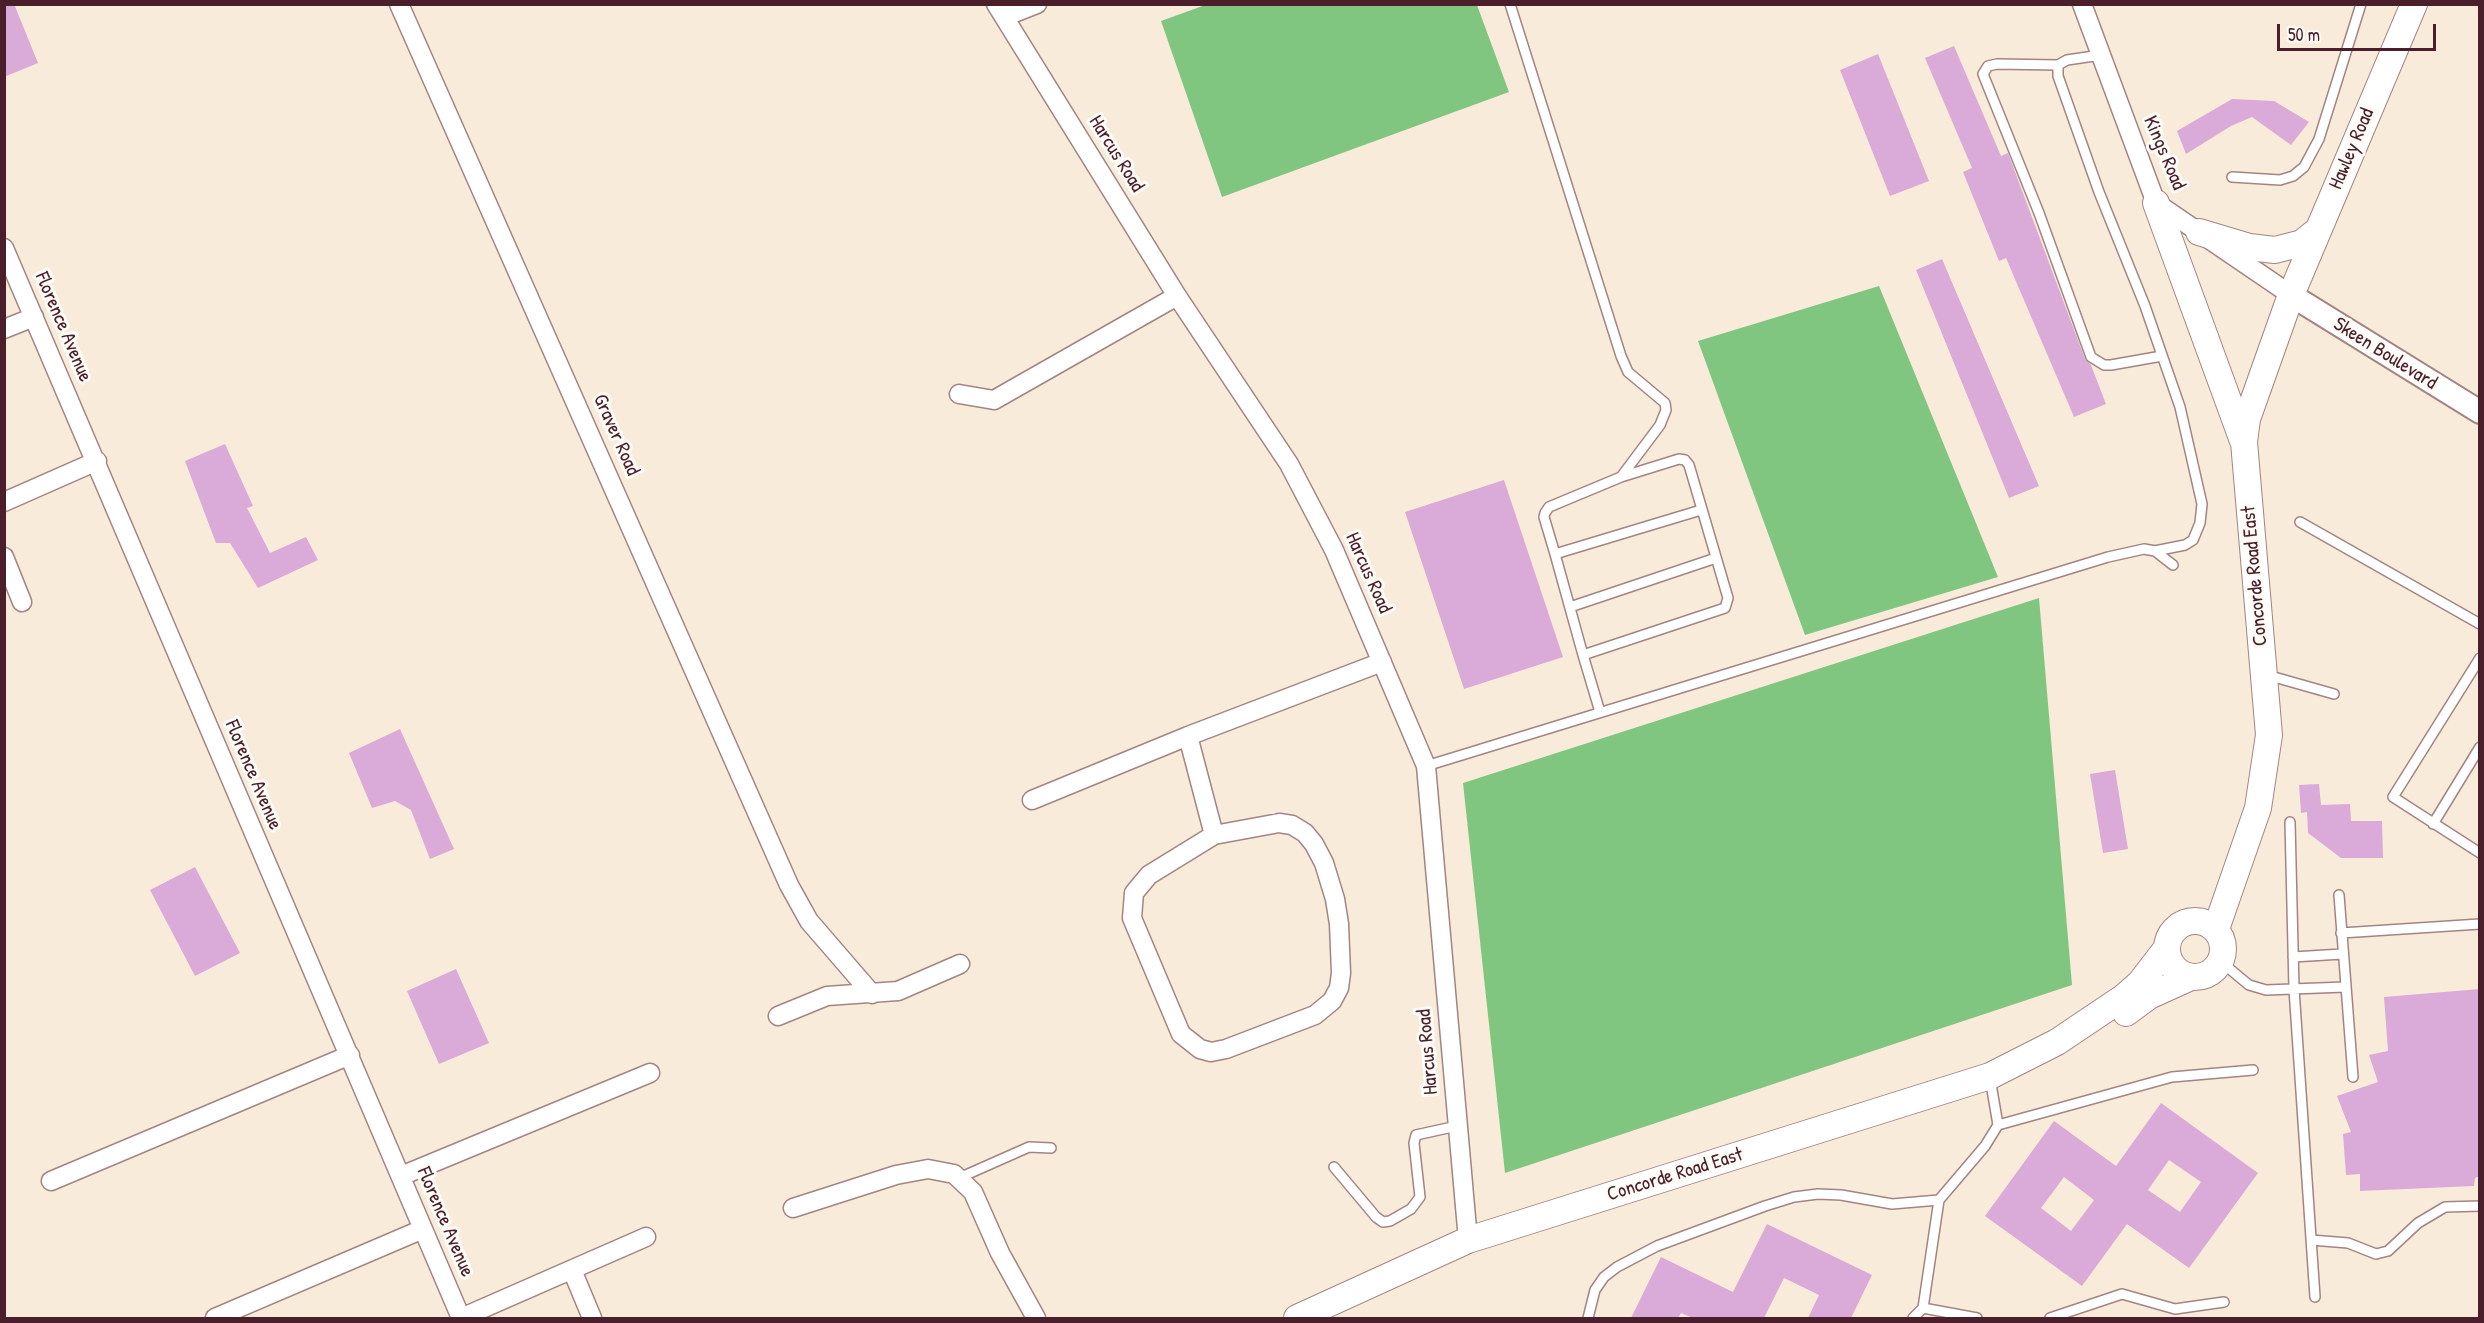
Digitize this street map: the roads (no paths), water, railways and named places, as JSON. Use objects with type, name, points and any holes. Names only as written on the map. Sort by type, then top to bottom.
[{"type":"main road","name":"Hawley Road","points":[[2291,295],[2414,4]]},
{"type":"main road","points":[[2156,203],[2244,442]]},
{"type":"main road","points":[[2199,232],[2249,247],[2275,250],[2302,243],[2317,231]]},
{"type":"main road","name":"Concorde Road East","points":[[2216,929],[2258,808],[2265,770],[2269,735],[2244,442],[2255,391],[2291,295]]},
{"type":"main road","name":"Concorde Road East","points":[[2187,922],[2212,899],[2241,861]]},
{"type":"main road","points":[[2187,922],[2206,923],[2216,929],[2223,943],[2220,961],[2208,974],[2191,977],[2176,970],[2168,956],[2167,948],[2173,932],[2187,922]]},
{"type":"main road","name":"Concorde Road East","points":[[1297,1318],[1468,1240],[1990,1076],[2057,1042],[2140,983],[2167,948]]},
{"type":"main road","name":"Concorde Road East","points":[[2057,1042],[2085,1036],[2103,1027],[2149,996],[2191,977]]},
{"type":"street","name":"Graver Road","points":[[399,4],[789,885],[809,921],[872,994]]},
{"type":"street","points":[[1000,11],[1037,4]]},
{"type":"street","name":"Kings Road","points":[[2082,4],[2156,203],[2291,295]]},
{"type":"street","name":"Harcus Road","points":[[1000,11],[1177,296],[1289,464],[1334,550],[1426,766],[1468,1240]]},
{"type":"street","name":"Florence Avenue","points":[[4,248],[97,461],[461,1318]]},
{"type":"street","name":"Skeen Boulevard","points":[[2291,295],[2480,412]]},
{"type":"street","points":[[959,394],[994,400],[1177,296]]},
{"type":"street","points":[[4,329],[34,317]]},
{"type":"street","points":[[4,502],[97,461]]},
{"type":"street","points":[[4,557],[22,602]]},
{"type":"street","points":[[1032,800],[1188,736],[1382,662]]},
{"type":"street","points":[[1188,736],[1214,835]]},
{"type":"street","points":[[1279,823],[1292,825],[1305,833],[1324,863],[1335,899],[1341,972],[1339,988],[1332,1001],[1315,1015],[1226,1049],[1211,1052],[1189,1043],[1181,1034],[1132,918],[1132,905],[1134,892],[1149,875],[1214,835],[1279,823]]},
{"type":"street","points":[[778,1016],[827,996],[898,991],[960,964]]},
{"type":"street","points":[[51,1181],[350,1055]]},
{"type":"street","points":[[401,1176],[650,1073]]},
{"type":"street","points":[[793,1208],[918,1171],[943,1170],[958,1178],[973,1192],[1000,1253],[1036,1318]]},
{"type":"street","points":[[215,1318],[423,1229]]},
{"type":"street","points":[[461,1318],[645,1238]]},
{"type":"street","points":[[572,1270],[592,1318]]},
{"type":"lane","points":[[1510,4],[1621,356],[1628,372],[1665,404],[1666,410],[1660,425],[1621,477]]},
{"type":"lane","points":[[2232,177],[2280,180],[2293,176],[2304,167],[2319,139],[2361,4]]},
{"type":"lane","points":[[2101,55],[2067,60],[2058,65],[1997,64],[1988,66],[1983,74],[2039,213],[2091,357],[2103,365],[2111,365],[2162,356]]},
{"type":"lane","points":[[1426,766],[2025,580],[2144,549],[2155,551],[2186,546],[2193,540],[2200,524],[2202,504],[2180,407],[2077,133],[2058,76],[2058,65]]},
{"type":"lane","points":[[1583,655],[1725,608],[1728,598],[1689,465],[1685,460],[1679,459],[1621,477],[1546,509],[1544,517],[1583,655],[1600,712]]},
{"type":"lane","points":[[1555,554],[1701,510]]},
{"type":"lane","points":[[2300,522],[2480,624]]},
{"type":"lane","points":[[2155,551],[2173,564]]},
{"type":"lane","points":[[1570,607],[1716,558]]},
{"type":"lane","points":[[2480,658],[2393,797],[2480,853]]},
{"type":"lane","points":[[2263,674],[2334,694]]},
{"type":"lane","points":[[2433,824],[2480,747]]},
{"type":"lane","points":[[2290,822],[2294,989],[2315,1297]]},
{"type":"lane","points":[[2338,895],[2353,1077]]},
{"type":"lane","points":[[2341,933],[2480,924]]},
{"type":"lane","points":[[2293,957],[2342,954]]},
{"type":"lane","points":[[2220,961],[2249,985],[2266,990],[2345,987]]},
{"type":"lane","points":[[1998,1125],[2172,1077],[2253,1070]]},
{"type":"lane","points":[[1913,1318],[1923,1308],[1939,1200],[1985,1146],[1998,1125],[1990,1076]]},
{"type":"lane","points":[[1334,1167],[1376,1217],[1383,1222],[1390,1221],[1411,1209],[1420,1197],[1414,1143],[1416,1135],[1457,1126]]},
{"type":"lane","points":[[958,1178],[1029,1147],[1051,1148]]},
{"type":"lane","points":[[1588,1318],[1595,1290],[1604,1277],[1617,1267],[1657,1246],[1765,1206],[1794,1197],[1818,1194],[1841,1195],[1892,1204],[1939,1200]]},
{"type":"lane","points":[[2311,1240],[2348,1244],[2376,1254],[2388,1251],[2418,1223],[2445,1207],[2480,1206]]},
{"type":"lane","points":[[2050,1318],[2122,1294],[2175,1309],[2224,1302]]},
{"type":"lane","points":[[1923,1308],[1977,1318]]}]
